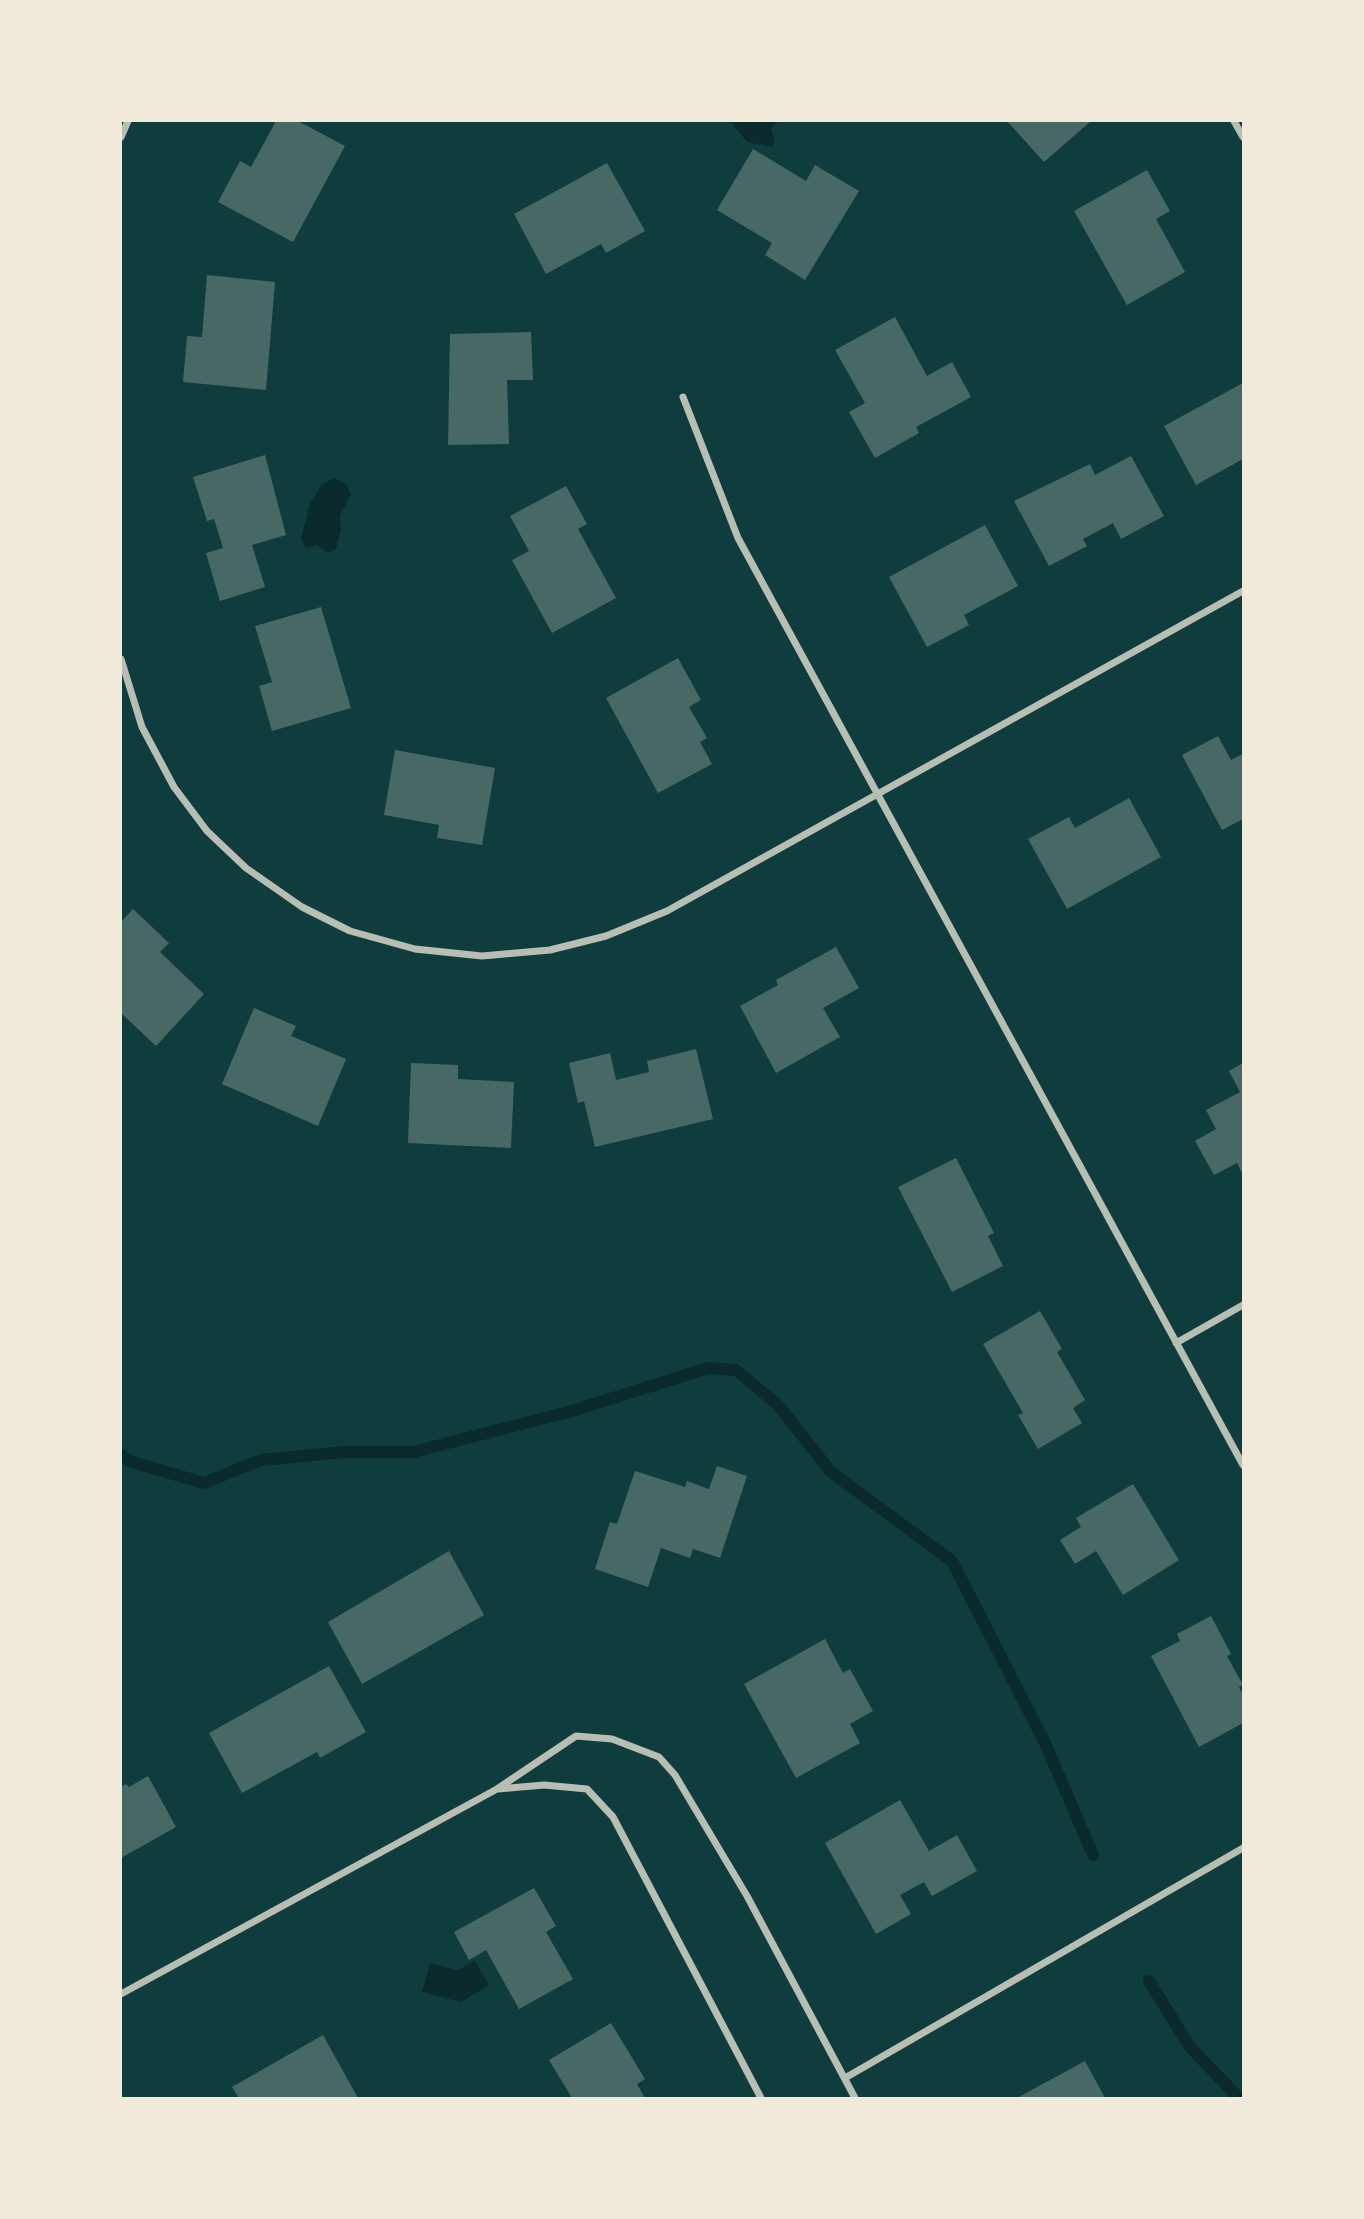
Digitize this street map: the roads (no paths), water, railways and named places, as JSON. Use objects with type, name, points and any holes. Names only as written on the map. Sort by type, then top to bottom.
[{"type":"street","points":[[121,137],[128,121]]},
{"type":"street","points":[[1234,121],[1243,137]]},
{"type":"street","points":[[683,397],[738,538],[1243,1465]]},
{"type":"street","points":[[121,660],[142,727],[174,788],[207,831],[246,868],[302,907],[350,931],[415,949],[482,956],[550,950],[606,936],[667,911],[1243,592]]},
{"type":"street","points":[[1176,1343],[1243,1305]]},
{"type":"street","points":[[121,1994],[497,1789],[576,1736],[612,1739],[659,1756],[675,1775],[747,1896],[855,2098]]},
{"type":"street","points":[[497,1789],[544,1785],[587,1789],[613,1816],[761,2098]]},
{"type":"street","points":[[845,2078],[1243,1848]]},
{"type":"water","points":[[730,121],[777,121],[771,129],[775,141],[772,147],[747,142]]},
{"type":"water","points":[[334,478],[346,484],[351,494],[340,516],[341,529],[336,549],[327,553],[317,545],[306,548],[301,538],[310,504],[322,484]]},
{"type":"water","points":[[475,1961],[489,1985],[461,2002],[422,1992],[430,1963],[458,1970]]},
{"type":"waterway","points":[[121,1455],[132,1462],[204,1483],[261,1460],[344,1452],[413,1452],[572,1411],[708,1368],[736,1370],[778,1405],[831,1472],[952,1561],[1045,1743],[1093,1855]]},
{"type":"waterway","points":[[1149,1981],[1190,2047],[1239,2098]]}]
